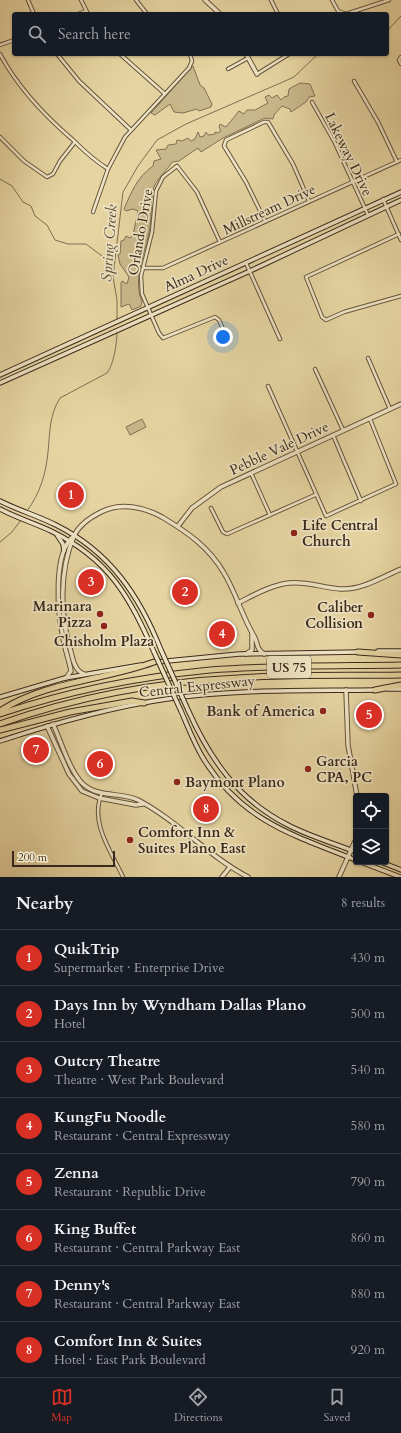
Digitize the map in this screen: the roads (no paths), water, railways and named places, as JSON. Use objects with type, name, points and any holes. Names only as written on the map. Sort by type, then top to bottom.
[{"type":"highway","points":[[358,652],[401,655]]},
{"type":"highway","points":[[0,712],[16,701],[43,691],[127,671],[154,662]]},
{"type":"highway","name":"Central Expressway","points":[[0,712],[87,690],[177,674],[249,668],[401,665]]},
{"type":"highway","name":"Central Expressway","points":[[0,724],[84,700],[140,688],[181,682],[250,677],[401,675]]},
{"type":"highway","points":[[375,690],[401,685]]},
{"type":"highway","points":[[0,730],[70,712],[132,701],[144,703]]},
{"type":"main road","points":[[205,0],[218,12]]},
{"type":"main road","points":[[247,56],[257,74]]},
{"type":"main road","name":"Alma Drive","points":[[0,375],[71,344],[128,316],[401,192]]},
{"type":"main road","name":"Alma Drive","points":[[0,383],[401,200]]},
{"type":"main road","points":[[71,344],[74,350]]},
{"type":"main road","name":"Pebble Vale Drive","points":[[178,526],[188,512],[204,498],[221,487],[401,404]]},
{"type":"main road","points":[[0,501],[74,536],[105,560],[127,584],[145,612],[188,710],[210,755],[238,790],[254,804],[278,820],[352,850],[339,877]]},
{"type":"main road","points":[[65,678],[71,671],[63,639],[58,606],[64,551],[68,540],[74,536],[85,523],[106,509],[124,506],[137,507],[150,511],[178,526],[196,538],[216,560],[225,574],[258,649],[264,654]]},
{"type":"main road","points":[[0,509],[33,523],[73,543],[96,561],[122,590],[133,607],[203,757],[219,781],[233,796],[248,809],[275,827],[353,859]]},
{"type":"main road","points":[[56,534],[63,544],[64,551]]},
{"type":"main road","points":[[74,536],[67,558],[63,606],[68,639],[77,669],[84,674]]},
{"type":"main road","points":[[238,603],[283,584],[298,582],[347,589],[365,585],[401,569]]},
{"type":"main road","points":[[59,587],[64,587]]},
{"type":"main road","points":[[246,654],[252,650],[252,633]]},
{"type":"main road","points":[[63,639],[68,639]]},
{"type":"main road","name":"Central Expressway","points":[[0,697],[65,678],[154,662],[246,654],[401,651]]},
{"type":"main road","name":"Central Expressway","points":[[0,741],[53,724],[144,703],[191,696],[246,692],[401,689]]},
{"type":"main road","points":[[346,690],[348,745],[356,793]]},
{"type":"main road","points":[[53,724],[77,777],[84,785],[102,793],[130,798],[143,804],[174,822],[230,867],[248,877]]},
{"type":"main road","points":[[47,726],[72,780],[82,790],[99,798],[136,805],[143,804]]},
{"type":"main road","points":[[65,767],[71,764]]},
{"type":"main road","points":[[72,780],[77,777]]},
{"type":"main road","points":[[233,796],[238,790]]},
{"type":"main road","points":[[275,827],[278,820]]},
{"type":"main road","points":[[370,865],[400,877]]},
{"type":"main road","points":[[388,865],[401,870]]},
{"type":"main road","points":[[222,877],[230,867]]},
{"type":"street","points":[[28,0],[33,12]]},
{"type":"street","points":[[81,0],[86,11]]},
{"type":"street","points":[[136,0],[145,12]]},
{"type":"street","points":[[271,0],[277,12]]},
{"type":"street","points":[[332,0],[336,9],[341,12]]},
{"type":"street","points":[[352,12],[389,0]]},
{"type":"street","points":[[0,45],[12,41]]},
{"type":"street","points":[[0,54],[27,95],[42,112],[94,160],[108,169]]},
{"type":"street","points":[[59,56],[79,81],[132,130]]},
{"type":"street","points":[[122,56],[165,94]]},
{"type":"street","points":[[93,212],[108,169],[125,137],[190,65],[190,56]]},
{"type":"street","points":[[228,69],[247,56]]},
{"type":"street","points":[[257,74],[286,56]]},
{"type":"street","points":[[400,59],[401,64]]},
{"type":"street","points":[[354,81],[378,122],[397,162]]},
{"type":"street","name":"Lakeway Drive","points":[[312,102],[335,143],[368,215]]},
{"type":"street","points":[[264,221],[246,182],[224,146],[226,140],[268,122],[293,164],[310,201]]},
{"type":"street","points":[[0,137],[35,170],[47,177],[50,177],[65,152],[75,142]]},
{"type":"street","name":"Millstream Drive","points":[[143,268],[163,268],[401,160]]},
{"type":"street","name":"Orlando Drive","points":[[220,242],[197,192],[177,166],[163,177],[156,191],[152,232],[143,268],[141,284],[148,308],[163,338],[215,317],[219,320],[226,336]]},
{"type":"street","points":[[383,200],[401,240]]},
{"type":"street","points":[[399,234],[306,277],[322,316],[326,320],[344,312],[401,296]]},
{"type":"street","points":[[246,263],[280,339]]},
{"type":"street","points":[[368,358],[390,409]]},
{"type":"street","points":[[315,369],[343,430]]},
{"type":"street","points":[[268,386],[298,451],[315,495],[326,516],[396,484],[370,418]]},
{"type":"street","points":[[333,435],[361,501]]},
{"type":"street","points":[[251,473],[270,515]]},
{"type":"street","points":[[211,508],[223,532],[227,534],[315,495]]},
{"type":"street","points":[[102,793],[99,798],[96,812],[98,821],[122,877]]},
{"type":"waterway","name":"Spring Creek","points":[[389,29],[401,16]]},
{"type":"waterway","name":"Spring Creek","points":[[117,320],[117,300],[113,277],[123,192],[138,166],[157,140],[186,124],[294,77],[316,56]]},
{"type":"waterway","points":[[0,179],[12,186],[23,202],[31,206],[35,216],[47,225],[55,240],[68,244],[86,244],[102,256],[114,270]]},
{"type":"waterway","name":"Spring Creek","points":[[27,511],[39,490],[44,476],[51,424],[56,405],[60,398],[107,373],[112,364],[115,353],[117,331]]},
{"type":"waterway","name":"Spring Creek","points":[[0,542],[12,532],[21,520]]},
{"type":"place","name":"QuikTrip","points":[[71,495]]},
{"type":"place","name":"Life Central Church","points":[[294,533]]},
{"type":"place","name":"Outcry Theatre","points":[[91,582]]},
{"type":"place","name":"Days Inn by Wyndham Dallas Plano","points":[[185,592]]},
{"type":"place","name":"Marinara Pizza","points":[[100,614]]},
{"type":"place","name":"Caliber Collision","points":[[371,615]]},
{"type":"place","name":"Chisholm Plaza","points":[[104,626]]},
{"type":"place","name":"KungFu Noodle","points":[[222,634]]},
{"type":"place","name":"Bank of America","points":[[323,711]]},
{"type":"place","name":"Zenna","points":[[369,715]]},
{"type":"place","name":"Denny's","points":[[36,750]]},
{"type":"place","name":"King Buffet","points":[[100,764]]},
{"type":"place","name":"Garcia CPA, PC","points":[[308,769]]},
{"type":"place","name":"Baymont Plano","points":[[177,782]]},
{"type":"place","name":"Comfort Inn & Suites","points":[[206,809]]},
{"type":"place","name":"Comfort Inn & Suites Plano East","points":[[130,840]]}]
